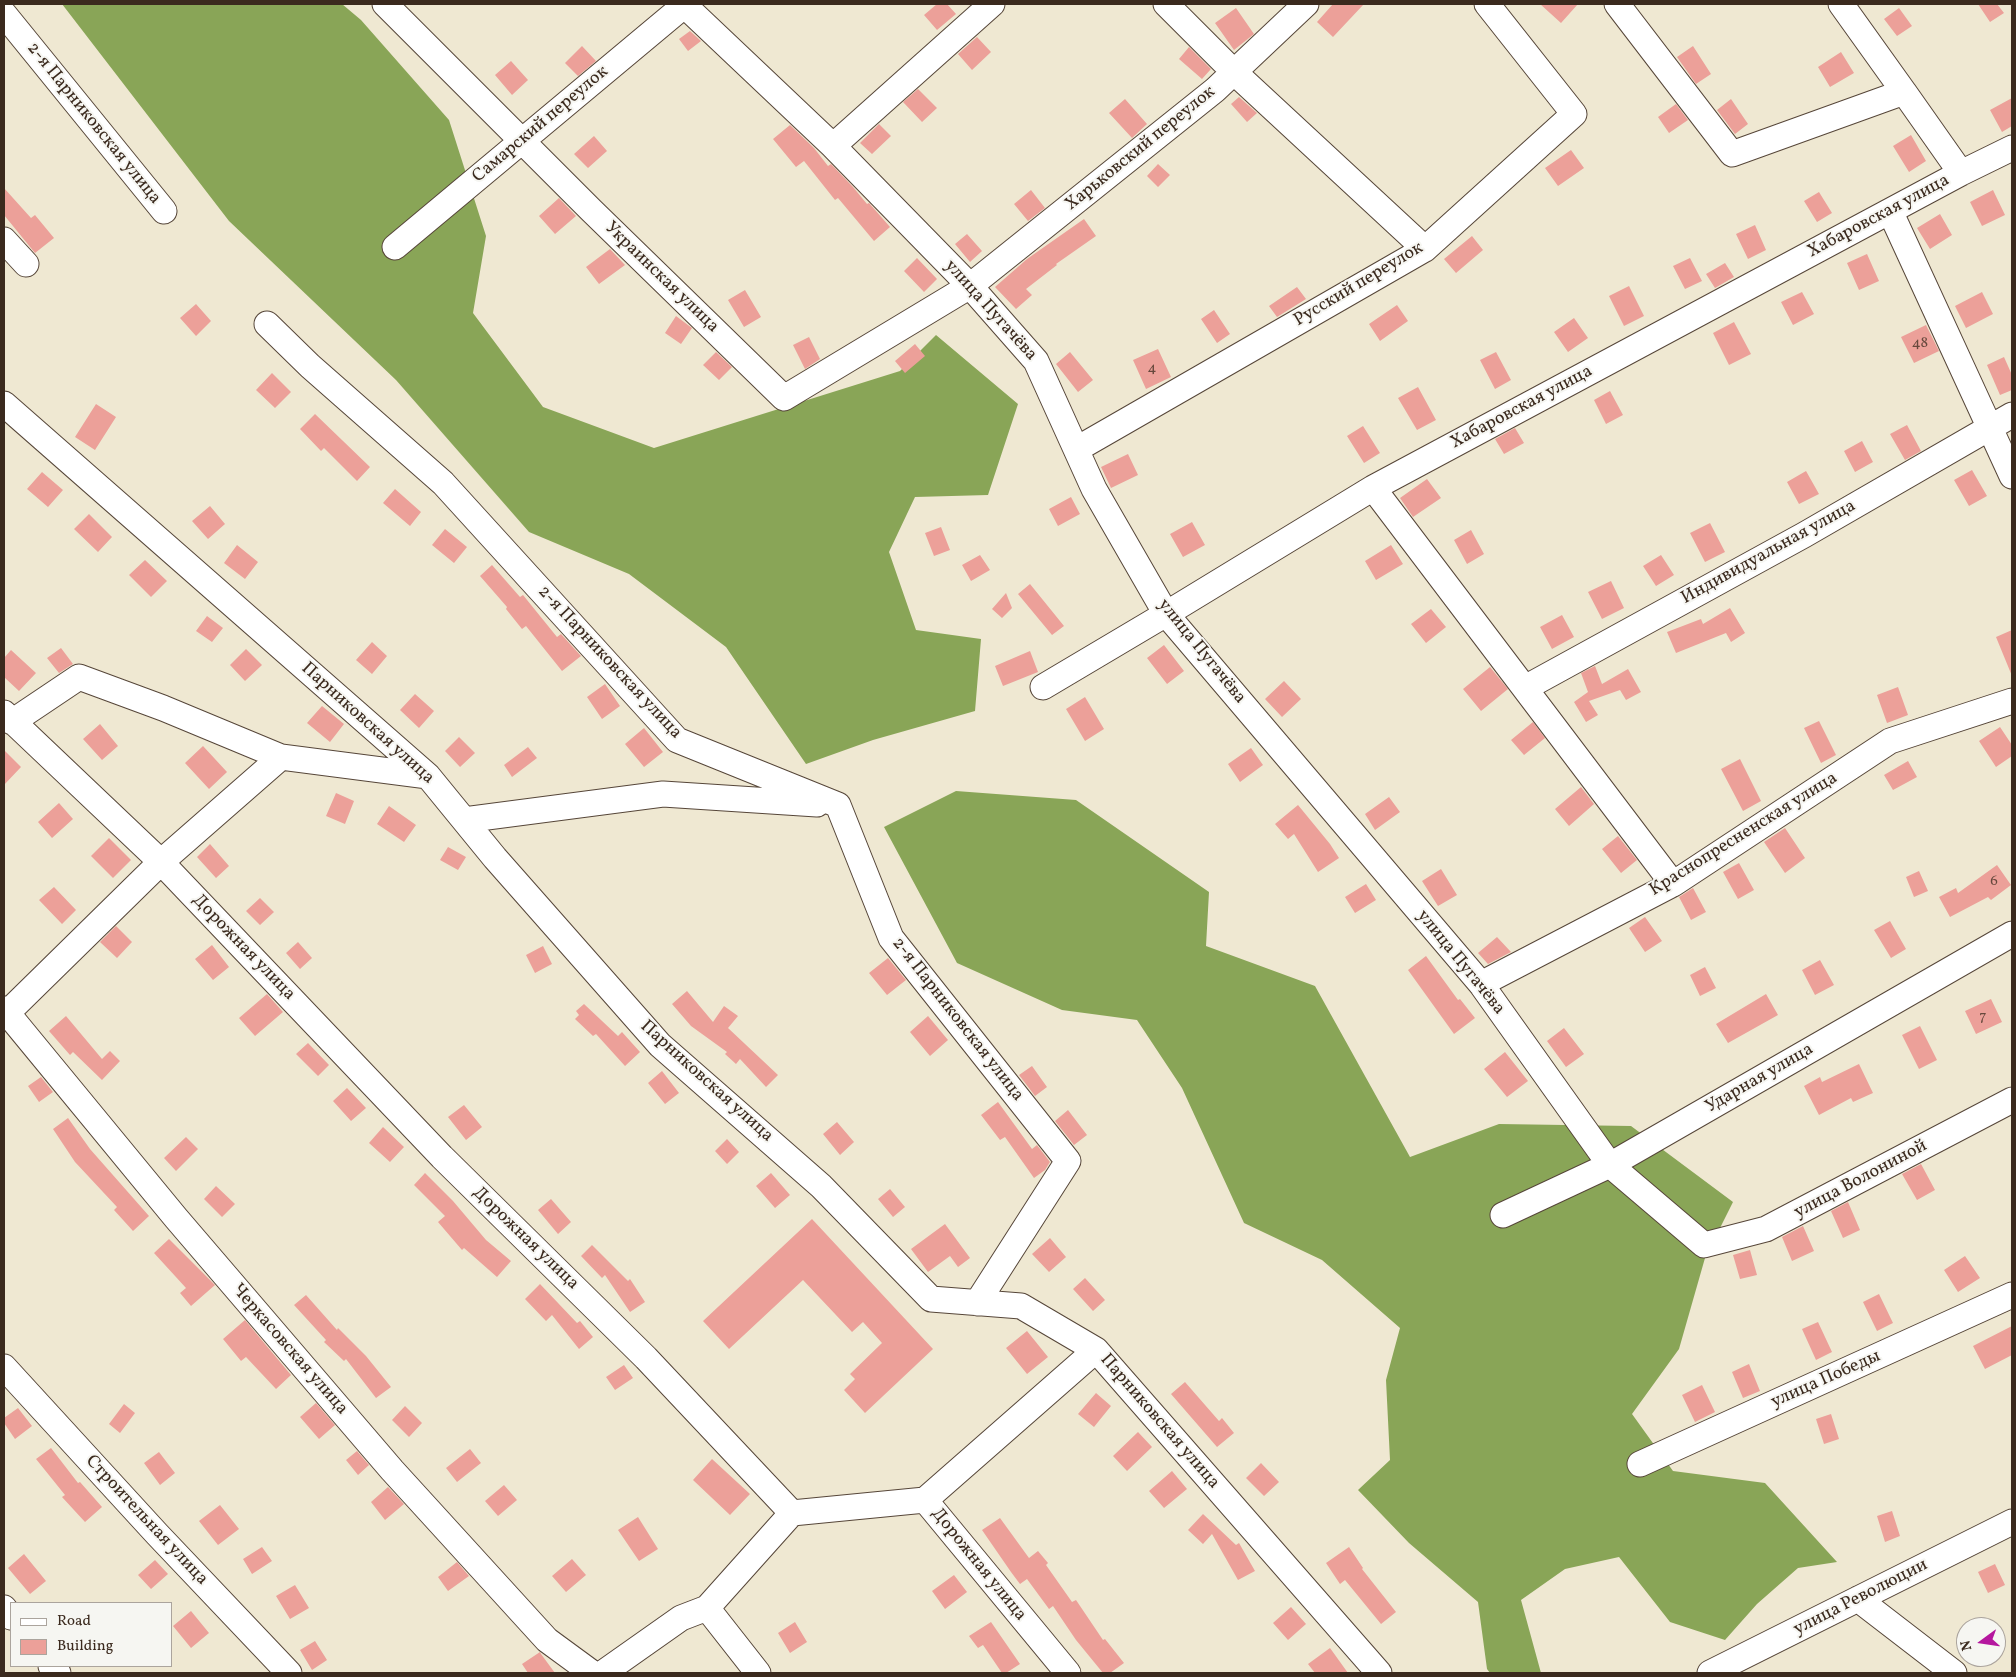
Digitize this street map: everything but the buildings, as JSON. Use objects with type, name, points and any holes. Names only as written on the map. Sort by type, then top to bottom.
[{"type":"street","name":"Украинская улица","points":[[385,4],[784,398],[970,286]]},
{"type":"street","name":"Самарский переулок","points":[[395,246],[684,4]]},
{"type":"street","name":"улица Пугачёва","points":[[684,4],[832,146],[970,286],[1036,361],[1094,489],[1166,614],[1481,984],[1610,1165],[1704,1245]]},
{"type":"street","points":[[832,146],[992,4]]},
{"type":"street","points":[[1166,4],[1234,72],[1425,249]]},
{"type":"street","name":"Харьковский переулок","points":[[970,286],[1216,90],[1306,4]]},
{"type":"street","name":"Русский переулок","points":[[1077,449],[1425,249],[1574,114],[1487,4]]},
{"type":"street","points":[[1617,4],[1732,154],[1904,92]]},
{"type":"street","points":[[1841,4],[1961,173]]},
{"type":"street","name":"2-я Парниковская улица","points":[[4,14],[164,211]]},
{"type":"street","name":"Хабаровская улица","points":[[1043,687],[1373,488],[1961,173],[2012,148]]},
{"type":"street","points":[[1890,212],[2012,476]]},
{"type":"street","points":[[4,240],[26,264]]},
{"type":"street","name":"2-я Парниковская улица","points":[[267,324],[310,366],[444,483],[677,740],[838,805],[891,938],[1068,1161],[977,1303]]},
{"type":"street","name":"Парниковская улица","points":[[4,404],[428,776],[660,1045],[821,1186],[930,1299],[1021,1306],[1096,1350],[1379,1673]]},
{"type":"street","name":"Индивидуальная улица","points":[[1524,688],[1804,535],[2012,415]]},
{"type":"street","points":[[1373,488],[1673,884]]},
{"type":"street","points":[[8,718],[79,677],[163,708],[281,757],[428,776]]},
{"type":"street","name":"Краснопресненская улица","points":[[1481,984],[1673,884],[1890,742],[2012,701]]},
{"type":"street","name":"Дорожная улица","points":[[8,718],[161,862],[442,1157],[646,1358],[792,1513],[925,1500],[1068,1673]]},
{"type":"street","points":[[5,1012],[161,862],[281,757]]},
{"type":"street","points":[[464,820],[663,794],[838,805]]},
{"type":"street","name":"Ударная улица","points":[[1503,1215],[1610,1165],[2012,934]]},
{"type":"street","name":"Черкасовская улица","points":[[5,1012],[176,1218],[392,1470],[547,1640],[592,1673]]},
{"type":"street","name":"улица Волониной","points":[[1704,1245],[1766,1229],[2012,1100]]},
{"type":"street","name":"улица Победы","points":[[1640,1464],[2012,1295]]},
{"type":"street","points":[[925,1500],[1096,1350]]},
{"type":"street","name":"Строительная улица","points":[[4,1366],[157,1534],[289,1673]]},
{"type":"street","points":[[604,1673],[681,1618],[707,1608],[792,1513]]},
{"type":"street","name":"улица Революции","points":[[1710,1673],[2012,1522]]},
{"type":"street","points":[[1858,1600],[1954,1673]]},
{"type":"street","points":[[707,1608],[758,1673]]},
{"type":"green space","points":[[62,4],[342,4],[361,20],[449,120],[486,236],[473,313],[543,407],[654,448],[900,371],[936,335],[1018,404],[988,495],[915,497],[889,552],[916,630],[981,639],[975,711],[873,740],[806,764],[726,647],[629,574],[529,532],[396,380],[229,221]]},
{"type":"green space","points":[[956,791],[1076,800],[1209,892],[1206,946],[1315,986],[1410,1157],[1499,1124],[1631,1126],[1733,1202],[1705,1258],[1679,1349],[1632,1414],[1673,1471],[1765,1483],[1837,1562],[1798,1568],[1757,1604],[1725,1640],[1670,1622],[1619,1557],[1565,1569],[1521,1600],[1541,1673],[1490,1673],[1487,1669],[1478,1602],[1409,1543],[1358,1490],[1390,1460],[1386,1380],[1400,1328],[1322,1260],[1244,1223],[1182,1088],[1137,1020],[1062,1010],[957,963],[884,827]]}]
